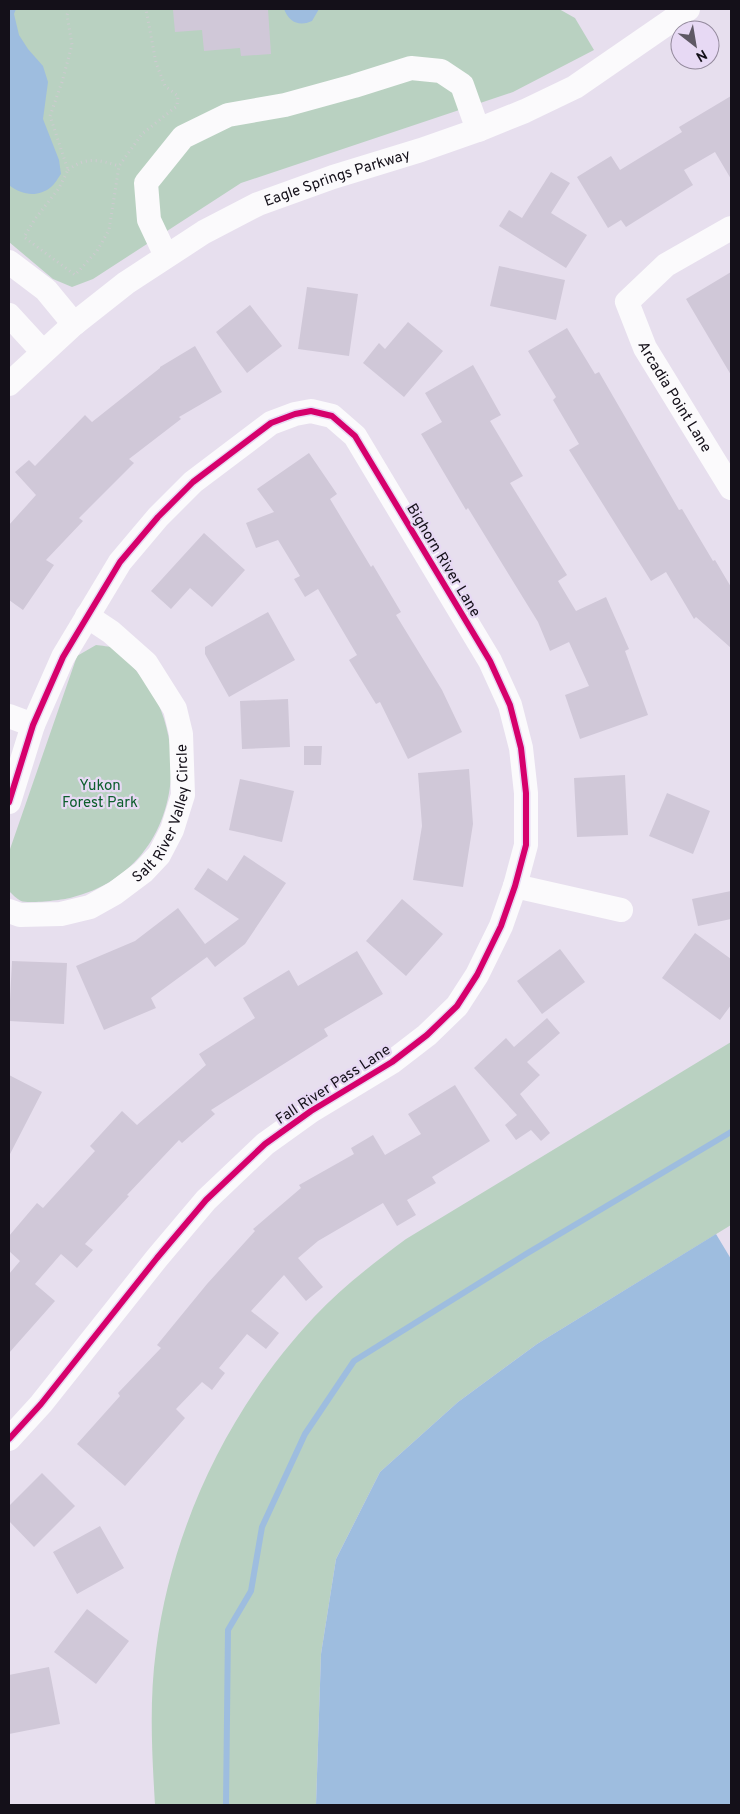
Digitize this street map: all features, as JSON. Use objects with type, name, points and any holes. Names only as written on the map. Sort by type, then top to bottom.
[{"type":"street","name":"Eagle Springs Parkway","points":[[9,384],[42,351],[126,283],[204,232],[258,204],[333,177],[421,150],[526,111],[575,87],[688,9]]},
{"type":"street","points":[[166,256],[149,220],[146,183],[183,137],[228,115],[285,105],[412,68],[441,71],[462,85],[478,130]]},
{"type":"street","name":"Arcadia Point Lane","points":[[731,228],[666,265],[627,302],[645,348],[731,488]]},
{"type":"street","points":[[9,262],[46,290],[74,324]]},
{"type":"street","points":[[9,316],[42,351]]},
{"type":"street","name":"Bighorn River Lane","points":[[87,616],[120,562],[158,517],[193,482],[271,424],[295,414],[311,411],[332,416],[354,436],[490,661],[510,705],[521,748]]},
{"type":"street","points":[[9,802],[14,768],[63,657],[87,616]]},
{"type":"street","name":"Salt River Valley Circle","points":[[9,911],[20,915],[61,914],[90,907],[115,893],[143,872],[159,855],[172,830],[184,795],[181,734],[175,709],[146,663],[111,632],[87,616]]},
{"type":"street","points":[[9,716],[33,725]]},
{"type":"street","name":"Fall River Pass Lane","points":[[9,1440],[41,1404],[157,1258],[206,1200],[266,1144],[311,1111],[392,1062],[427,1034],[457,1006],[477,975],[497,934],[515,886],[526,844],[526,794],[521,748]]},
{"type":"street","points":[[515,886],[621,910]]},
{"type":"path","points":[[68,170],[50,116],[72,45],[67,15],[69,9]]},
{"type":"path","points":[[120,166],[100,160],[76,164],[68,170],[59,188],[24,236],[75,275],[96,251],[109,230],[120,166],[142,134],[177,106],[178,96],[165,86],[156,63],[146,9]]},
{"type":"green space","points":[[9,9],[559,9],[575,18],[594,50],[513,92],[241,183],[93,279],[72,287],[53,279],[9,242]]},
{"type":"green space","name":"Yukon Forest Park","points":[[96,645],[112,647],[118,650],[130,662],[149,687],[158,702],[164,718],[170,745],[171,772],[168,797],[161,821],[150,842],[136,861],[117,877],[95,889],[70,898],[37,902],[21,901],[9,891],[9,852],[77,656]]},
{"type":"green space","points":[[731,1042],[731,1225],[537,1344],[458,1402],[380,1472],[336,1559],[321,1654],[316,1805],[155,1805],[152,1689],[164,1604],[175,1558],[209,1471],[231,1430],[283,1352],[314,1317],[347,1285],[406,1239]]},
{"type":"water","points":[[9,9],[16,9],[14,14],[19,35],[43,66],[48,82],[43,119],[59,160],[61,174],[51,187],[35,194],[24,193],[9,185]]},
{"type":"water","points":[[284,9],[319,9],[312,21],[299,23],[292,20]]},
{"type":"water","points":[[716,1234],[731,1259],[731,1805],[316,1805],[321,1654],[336,1559],[380,1472],[458,1402],[537,1344]]},
{"type":"building","points":[[268,9],[271,54],[241,56],[240,48],[204,51],[202,30],[175,32],[173,10]]},
{"type":"building","points":[[731,96],[731,179],[715,152],[684,170],[693,185],[626,227],[621,220],[608,228],[577,177],[611,156],[620,170],[682,132],[679,127]]},
{"type":"building","points":[[551,172],[570,183],[551,213],[587,235],[566,268],[499,226],[509,210],[522,218]]},
{"type":"building","points":[[499,266],[565,280],[556,320],[490,306]]},
{"type":"building","points":[[731,272],[731,375],[686,299]]},
{"type":"building","points":[[307,287],[358,294],[349,356],[298,349]]},
{"type":"building","points":[[250,305],[282,346],[247,373],[216,332]]},
{"type":"building","points":[[408,322],[443,351],[404,397],[363,363],[379,343],[385,349]]},
{"type":"building","points":[[567,328],[595,374],[599,372],[679,510],[682,509],[731,587],[731,648],[696,617],[694,619],[666,572],[651,581],[569,450],[579,444],[553,400],[556,397],[528,351]]},
{"type":"building","points":[[195,346],[222,392],[179,417],[181,419],[129,459],[134,463],[79,518],[83,521],[46,560],[54,565],[23,610],[9,600],[9,525],[36,495],[15,472],[29,460],[35,466],[85,415],[92,422],[160,367]]},
{"type":"building","points":[[473,365],[501,415],[490,421],[523,476],[510,483],[567,575],[558,581],[576,611],[606,597],[629,649],[625,651],[648,715],[580,739],[565,695],[589,686],[569,642],[550,651],[538,622],[468,508],[466,510],[421,434],[442,422],[425,393]]},
{"type":"building","points":[[309,453],[337,494],[330,499],[401,612],[396,615],[442,690],[462,732],[408,759],[380,702],[376,704],[349,660],[357,655],[318,589],[305,597],[294,579],[300,576],[278,540],[256,548],[246,523],[274,512],[257,489]]},
{"type":"building","points":[[204,533],[245,570],[212,607],[190,588],[171,609],[151,591]]},
{"type":"building","points":[[268,612],[295,660],[229,697],[205,654],[205,647]]},
{"type":"building","points":[[288,699],[290,747],[242,749],[240,701]]},
{"type":"building","points":[[304,746],[322,746],[321,765],[304,765]]},
{"type":"building","points":[[469,769],[473,824],[463,887],[413,880],[422,826],[418,773]]},
{"type":"building","points":[[625,775],[628,835],[577,837],[574,778]]},
{"type":"building","points":[[240,779],[294,791],[282,842],[229,830]]},
{"type":"building","points":[[667,793],[710,811],[693,854],[649,836]]},
{"type":"building","points":[[244,855],[286,883],[245,944],[215,967],[207,957],[151,998],[156,1008],[104,1030],[76,966],[135,941],[178,908],[205,944],[239,919],[194,889],[208,868],[227,881]]},
{"type":"building","points":[[731,891],[731,919],[698,926],[692,899]]},
{"type":"building","points":[[402,899],[443,934],[406,976],[366,941]]},
{"type":"building","points":[[695,933],[731,959],[731,1005],[720,1020],[662,978]]},
{"type":"building","points":[[560,949],[585,982],[542,1014],[517,981]]},
{"type":"building","points":[[357,951],[383,994],[324,1029],[328,1036],[211,1110],[215,1114],[182,1143],[179,1140],[127,1195],[129,1196],[85,1244],[93,1250],[77,1268],[61,1254],[35,1284],[55,1301],[9,1353],[9,1274],[20,1261],[9,1251],[9,1236],[37,1203],[43,1208],[95,1151],[90,1146],[122,1111],[137,1125],[206,1065],[199,1054],[255,1018],[243,998],[289,970],[298,986]]},
{"type":"building","points":[[12,961],[67,963],[64,1024],[9,1021]]},
{"type":"building","points":[[547,1018],[560,1033],[527,1062],[540,1075],[520,1094],[550,1133],[541,1141],[531,1130],[516,1140],[505,1125],[517,1115],[474,1068],[506,1038],[514,1047]]},
{"type":"building","points":[[9,1075],[42,1092],[9,1156]]},
{"type":"building","points":[[455,1085],[490,1141],[432,1177],[436,1183],[407,1200],[416,1215],[397,1226],[383,1203],[318,1241],[298,1258],[323,1287],[306,1301],[284,1275],[251,1311],[279,1333],[266,1349],[247,1334],[219,1368],[225,1373],[212,1390],[202,1382],[176,1409],[185,1418],[125,1486],[77,1444],[120,1396],[118,1393],[161,1348],[157,1345],[207,1284],[255,1231],[253,1229],[301,1188],[299,1185],[354,1154],[351,1148],[373,1135],[385,1155],[421,1134],[408,1114]]},
{"type":"building","points":[[42,1473],[75,1506],[34,1547],[9,1521],[9,1506]]},
{"type":"building","points":[[100,1526],[124,1568],[77,1594],[53,1552]]},
{"type":"building","points":[[87,1609],[129,1641],[96,1684],[54,1652]]},
{"type":"building","points":[[49,1667],[60,1724],[9,1734],[9,1675]]},
{"type":"waterway","points":[[226,1805],[228,1630],[251,1591],[262,1527],[305,1434],[354,1361],[526,1254],[731,1132]]},
{"type":"cycle path","points":[[9,802],[33,725],[63,657],[120,562],[158,517],[193,482],[271,423],[295,414],[311,411],[332,416],[355,436],[490,661],[510,705],[521,748],[526,793],[526,845],[515,886],[501,926],[477,975],[457,1006],[427,1035],[392,1062],[311,1111],[265,1144],[206,1200],[157,1258],[41,1404],[9,1439]]}]
